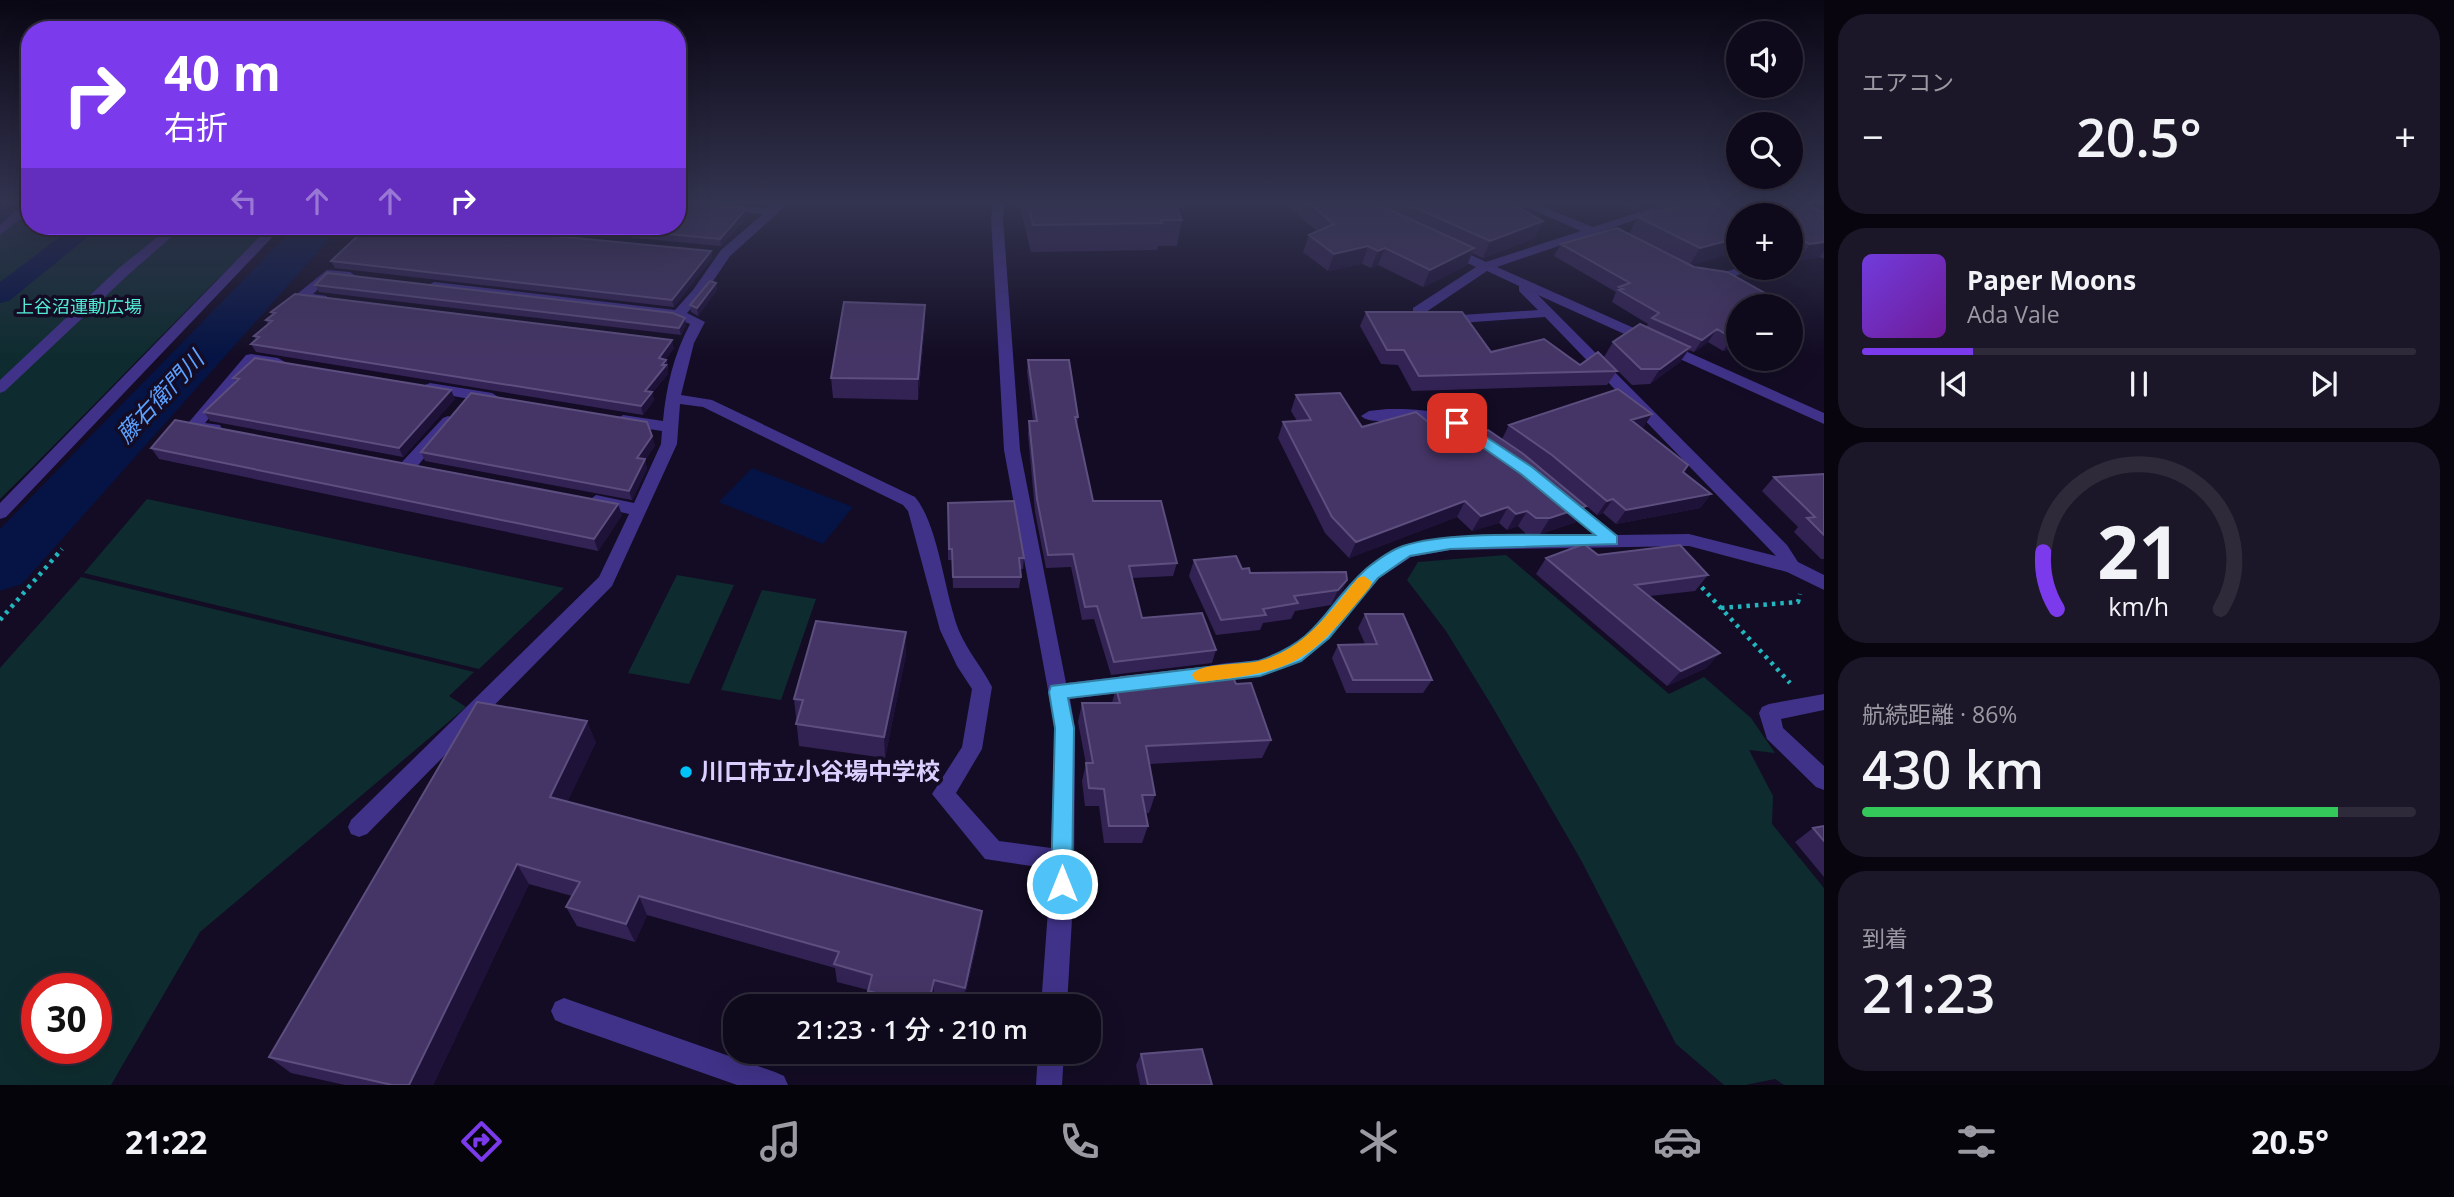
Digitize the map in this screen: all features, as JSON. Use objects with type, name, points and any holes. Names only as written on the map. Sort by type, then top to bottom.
[{"type":"street","points":[[0,388],[144,255]]},
{"type":"street","points":[[0,513],[249,255]]},
{"type":"street","points":[[678,314],[698,293],[717,255]]},
{"type":"street","points":[[1000,255],[1012,450],[1065,728],[1055,994]]},
{"type":"street","points":[[1460,255],[1824,419]]},
{"type":"street","points":[[1520,255],[1486,266],[1418,311],[1425,322],[1547,313]]},
{"type":"street","points":[[344,302],[302,297],[327,274],[366,278]]},
{"type":"street","points":[[1697,275],[1715,279],[1726,276]]},
{"type":"street","points":[[1519,282],[1798,570]]},
{"type":"street","points":[[359,827],[606,581],[669,444],[680,342],[698,322],[678,314],[418,284]]},
{"type":"street","points":[[234,433],[194,426],[251,358],[292,365]]},
{"type":"street","points":[[416,385],[511,401]]},
{"type":"street","points":[[408,466],[471,394]]},
{"type":"street","points":[[673,398],[707,403],[909,501],[918,510],[931,569],[965,668],[982,687],[972,749],[943,794],[993,851],[1061,860]]},
{"type":"street","points":[[1369,416],[1412,412],[1443,418],[1466,428],[1505,455]]},
{"type":"street","points":[[604,416],[671,428]]},
{"type":"street","points":[[1547,487],[1612,540]]},
{"type":"street","points":[[586,499],[640,510]]},
{"type":"street","points":[[1192,676],[1260,668],[1294,656],[1322,633],[1372,574],[1405,551],[1450,544],[1689,540],[1798,570],[1824,583]]},
{"type":"street","points":[[1058,692],[1165,679]]},
{"type":"street","points":[[1818,704],[1769,713],[1774,733],[1824,780]]},
{"type":"street","points":[[564,1011],[775,1085]]},
{"type":"street","points":[[1049,1085],[1050,1064]]},
{"type":"path","points":[[0,620],[62,549]]},
{"type":"path","points":[[1721,608],[1798,602],[1798,570]]},
{"type":"path","points":[[1694,579],[1818,704]]},
{"type":"green space","name":"上谷沼運動広場","points":[[0,255],[243,255],[203,294],[0,499]]},
{"type":"green space","points":[[147,499],[564,588],[479,669],[84,573]]},
{"type":"green space","points":[[1506,555],[1669,694],[1704,677],[1751,718],[1775,753],[1749,750],[1773,796],[1772,824],[1824,888],[1824,1085],[1784,1085],[1775,1079],[1745,1085],[1724,1085],[1676,1044],[1581,860],[1492,706],[1446,631],[1407,580],[1418,562]]},
{"type":"green space","points":[[677,575],[734,585],[689,684],[628,673]]},
{"type":"green space","points":[[81,577],[474,672],[449,696],[466,707],[200,932],[111,1085],[0,1085],[0,668]]},
{"type":"green space","points":[[762,590],[816,599],[781,700],[721,690]]},
{"type":"shaded area","points":[[752,468],[853,507],[823,544],[719,502]]},
{"type":"building","points":[[338,255],[708,255],[672,300],[331,261]]},
{"type":"building","points":[[1399,255],[1461,255],[1430,270]]},
{"type":"building","points":[[1580,255],[1670,255],[1694,267],[1726,272],[1726,280],[1741,280],[1767,294],[1726,294],[1726,334],[1717,329],[1702,340],[1652,318],[1659,313],[1619,290],[1623,289],[1619,287],[1630,283]]},
{"type":"building","points":[[327,273],[673,313],[685,318],[679,328],[315,285]]},
{"type":"building","points":[[710,281],[716,283],[697,308],[690,305]]},
{"type":"building","points":[[295,294],[672,340],[659,358],[666,360],[662,365],[666,365],[645,391],[652,392],[641,406],[251,344],[259,337],[254,336],[272,321],[266,320],[275,313],[271,312]]},
{"type":"building","points":[[844,302],[925,305],[918,379],[831,378]]},
{"type":"building","points":[[1366,312],[1462,312],[1491,352],[1544,339],[1580,365],[1598,352],[1617,371],[1419,376],[1404,350],[1387,350]]},
{"type":"building","points":[[1640,324],[1690,347],[1660,369],[1641,369],[1613,342]]},
{"type":"building","points":[[255,358],[451,390],[399,448],[204,412],[239,379],[233,378]]},
{"type":"building","points":[[1028,360],[1069,360],[1078,417],[1075,417],[1093,501],[1161,501],[1177,563],[1129,566],[1142,618],[1202,613],[1216,650],[1114,662],[1097,606],[1085,607],[1073,554],[1048,555],[1037,499],[1029,421],[1037,421]]},
{"type":"building","points":[[1618,389],[1652,414],[1631,420],[1688,465],[1683,472],[1711,494],[1626,510],[1613,499],[1607,501],[1552,455],[1509,425]]},
{"type":"building","points":[[471,393],[647,422],[652,436],[637,458],[645,459],[629,491],[421,452]]},
{"type":"building","points":[[1340,393],[1362,427],[1416,412],[1451,441],[1488,430],[1522,453],[1586,506],[1550,518],[1536,518],[1527,511],[1516,514],[1508,507],[1481,516],[1465,501],[1356,542],[1332,517],[1283,422],[1311,420],[1296,395]]},
{"type":"building","points":[[175,420],[618,504],[594,539],[151,448]]},
{"type":"building","points":[[1824,474],[1824,535],[1807,518],[1815,517],[1774,477]]},
{"type":"building","points":[[1014,501],[1024,558],[1019,558],[1021,577],[953,577],[952,549],[949,549],[948,503]]},
{"type":"building","points":[[1584,544],[1598,555],[1680,545],[1708,575],[1635,585],[1720,653],[1681,671],[1546,558]]},
{"type":"building","points":[[1236,556],[1242,569],[1249,568],[1250,573],[1346,572],[1347,580],[1338,590],[1294,596],[1298,603],[1263,609],[1266,615],[1221,620],[1194,560]]},
{"type":"building","points":[[1365,614],[1403,614],[1432,680],[1353,680],[1338,645],[1377,644]]},
{"type":"building","points":[[816,621],[906,632],[884,737],[796,724],[803,700],[794,699]]},
{"type":"building","points":[[1227,665],[1236,684],[1251,683],[1271,740],[1146,746],[1155,795],[1142,795],[1148,826],[1109,826],[1104,789],[1089,788],[1086,763],[1093,763],[1082,703],[1120,703],[1116,688],[1124,687],[1121,677]]},
{"type":"building","points":[[477,702],[587,721],[550,797],[982,911],[965,988],[934,980],[931,994],[879,994],[868,991],[872,975],[834,964],[839,952],[639,896],[626,924],[566,907],[580,882],[517,864],[409,1085],[392,1085],[269,1057]]},
{"type":"building","points":[[1824,826],[1824,841],[1813,828]]},
{"type":"building","points":[[1202,1049],[1212,1085],[1148,1085],[1141,1054]]},
{"type":"waterway","points":[[0,295],[52,255]]},
{"type":"waterway","name":"藤右衛門川","points":[[0,568],[293,255]]},
{"type":"slow traffic","points":[[1201,675],[1260,668],[1294,656],[1322,633],[1364,582]]},
{"type":"place","name":"川口市立小谷場中学校","points":[[686,772]]},
{"type":"route","points":[[1062,884],[1065,728],[1058,692],[1260,668],[1294,656],[1322,633],[1372,574],[1405,551],[1450,544],[1591,543],[1612,540],[1484,439],[1457,423]]}]
